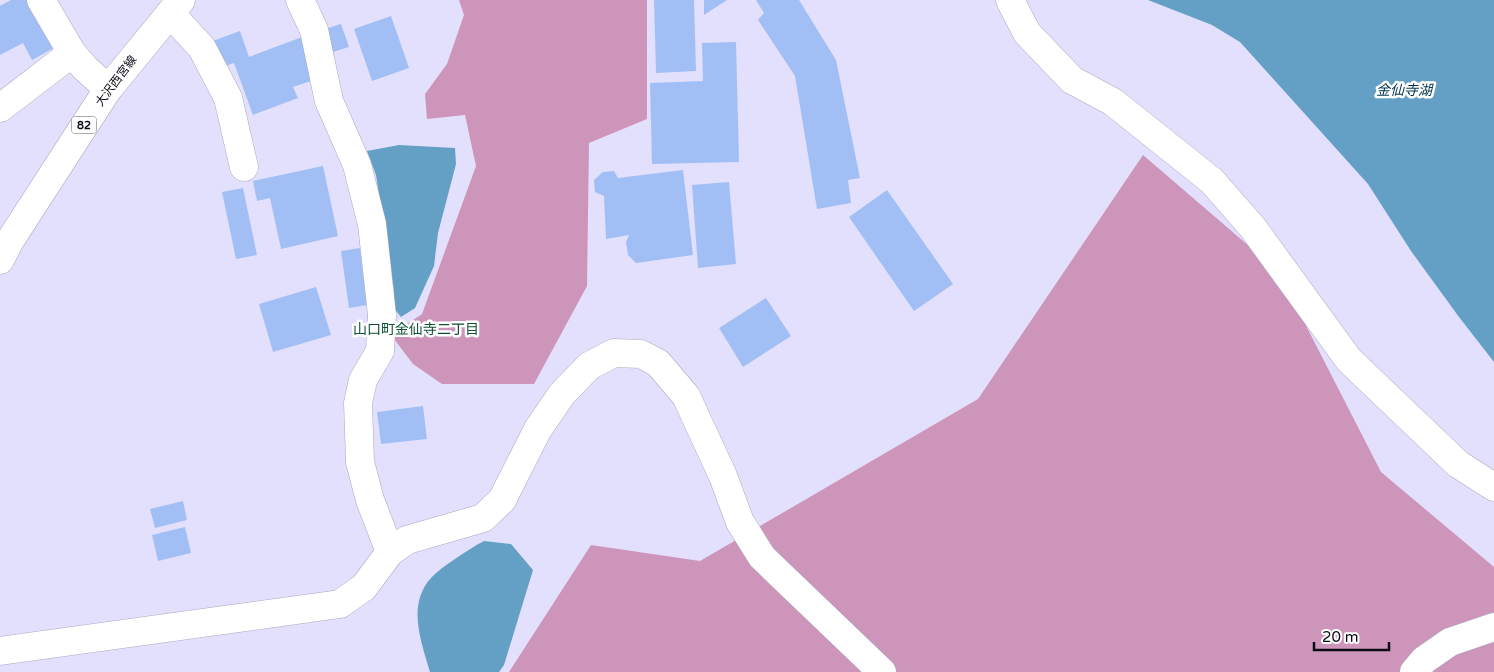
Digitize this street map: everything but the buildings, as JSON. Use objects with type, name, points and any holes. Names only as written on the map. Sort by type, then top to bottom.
[{"type":"street","points":[[41,0],[72,53],[108,89]]},
{"type":"street","points":[[300,0],[314,30],[328,101],[357,165],[372,224],[382,315],[380,351],[363,380],[358,403],[360,462],[370,500],[390,552]]},
{"type":"street","points":[[1010,0],[1027,33],[1072,80],[1113,102],[1212,181],[1253,228],[1349,360],[1458,464],[1494,487]]},
{"type":"street","points":[[175,7],[202,48],[228,98],[244,166]]},
{"type":"street","name":"大沢西宮線","points":[[3,247],[108,89],[175,7]]},
{"type":"street","points":[[0,108],[72,53]]},
{"type":"street","points":[[0,651],[340,604],[364,587],[390,552],[407,540],[483,518],[502,500],[538,429],[562,394],[589,366],[614,352],[641,354],[658,363],[686,396],[723,476],[740,522],[762,557],[882,672]]},
{"type":"street","points":[[1414,672],[1424,660],[1450,642],[1494,627]]},
{"type":"shaded area","points":[[459,0],[647,0],[647,119],[589,143],[587,286],[534,384],[442,384],[413,364],[391,335],[422,314],[476,166],[465,115],[427,119],[425,94],[447,64],[464,15]]},
{"type":"shaded area","points":[[1143,155],[1278,271],[1381,472],[1494,567],[1494,672],[509,672],[591,545],[700,561],[978,399]]},
{"type":"water","name":"金仙寺湖","points":[[1148,0],[1494,0],[1494,362],[1411,251],[1368,184],[1240,42],[1212,25]]},
{"type":"water","points":[[399,145],[455,148],[456,164],[438,233],[434,266],[415,308],[401,317],[393,307],[394,291],[376,175],[367,151]]},
{"type":"water","points":[[484,541],[511,544],[533,570],[504,665],[499,672],[430,672],[421,642],[418,622],[419,601],[424,587],[441,569]]},
{"type":"district","name":"山口町金仙寺二丁目","points":[[416,329]]}]
